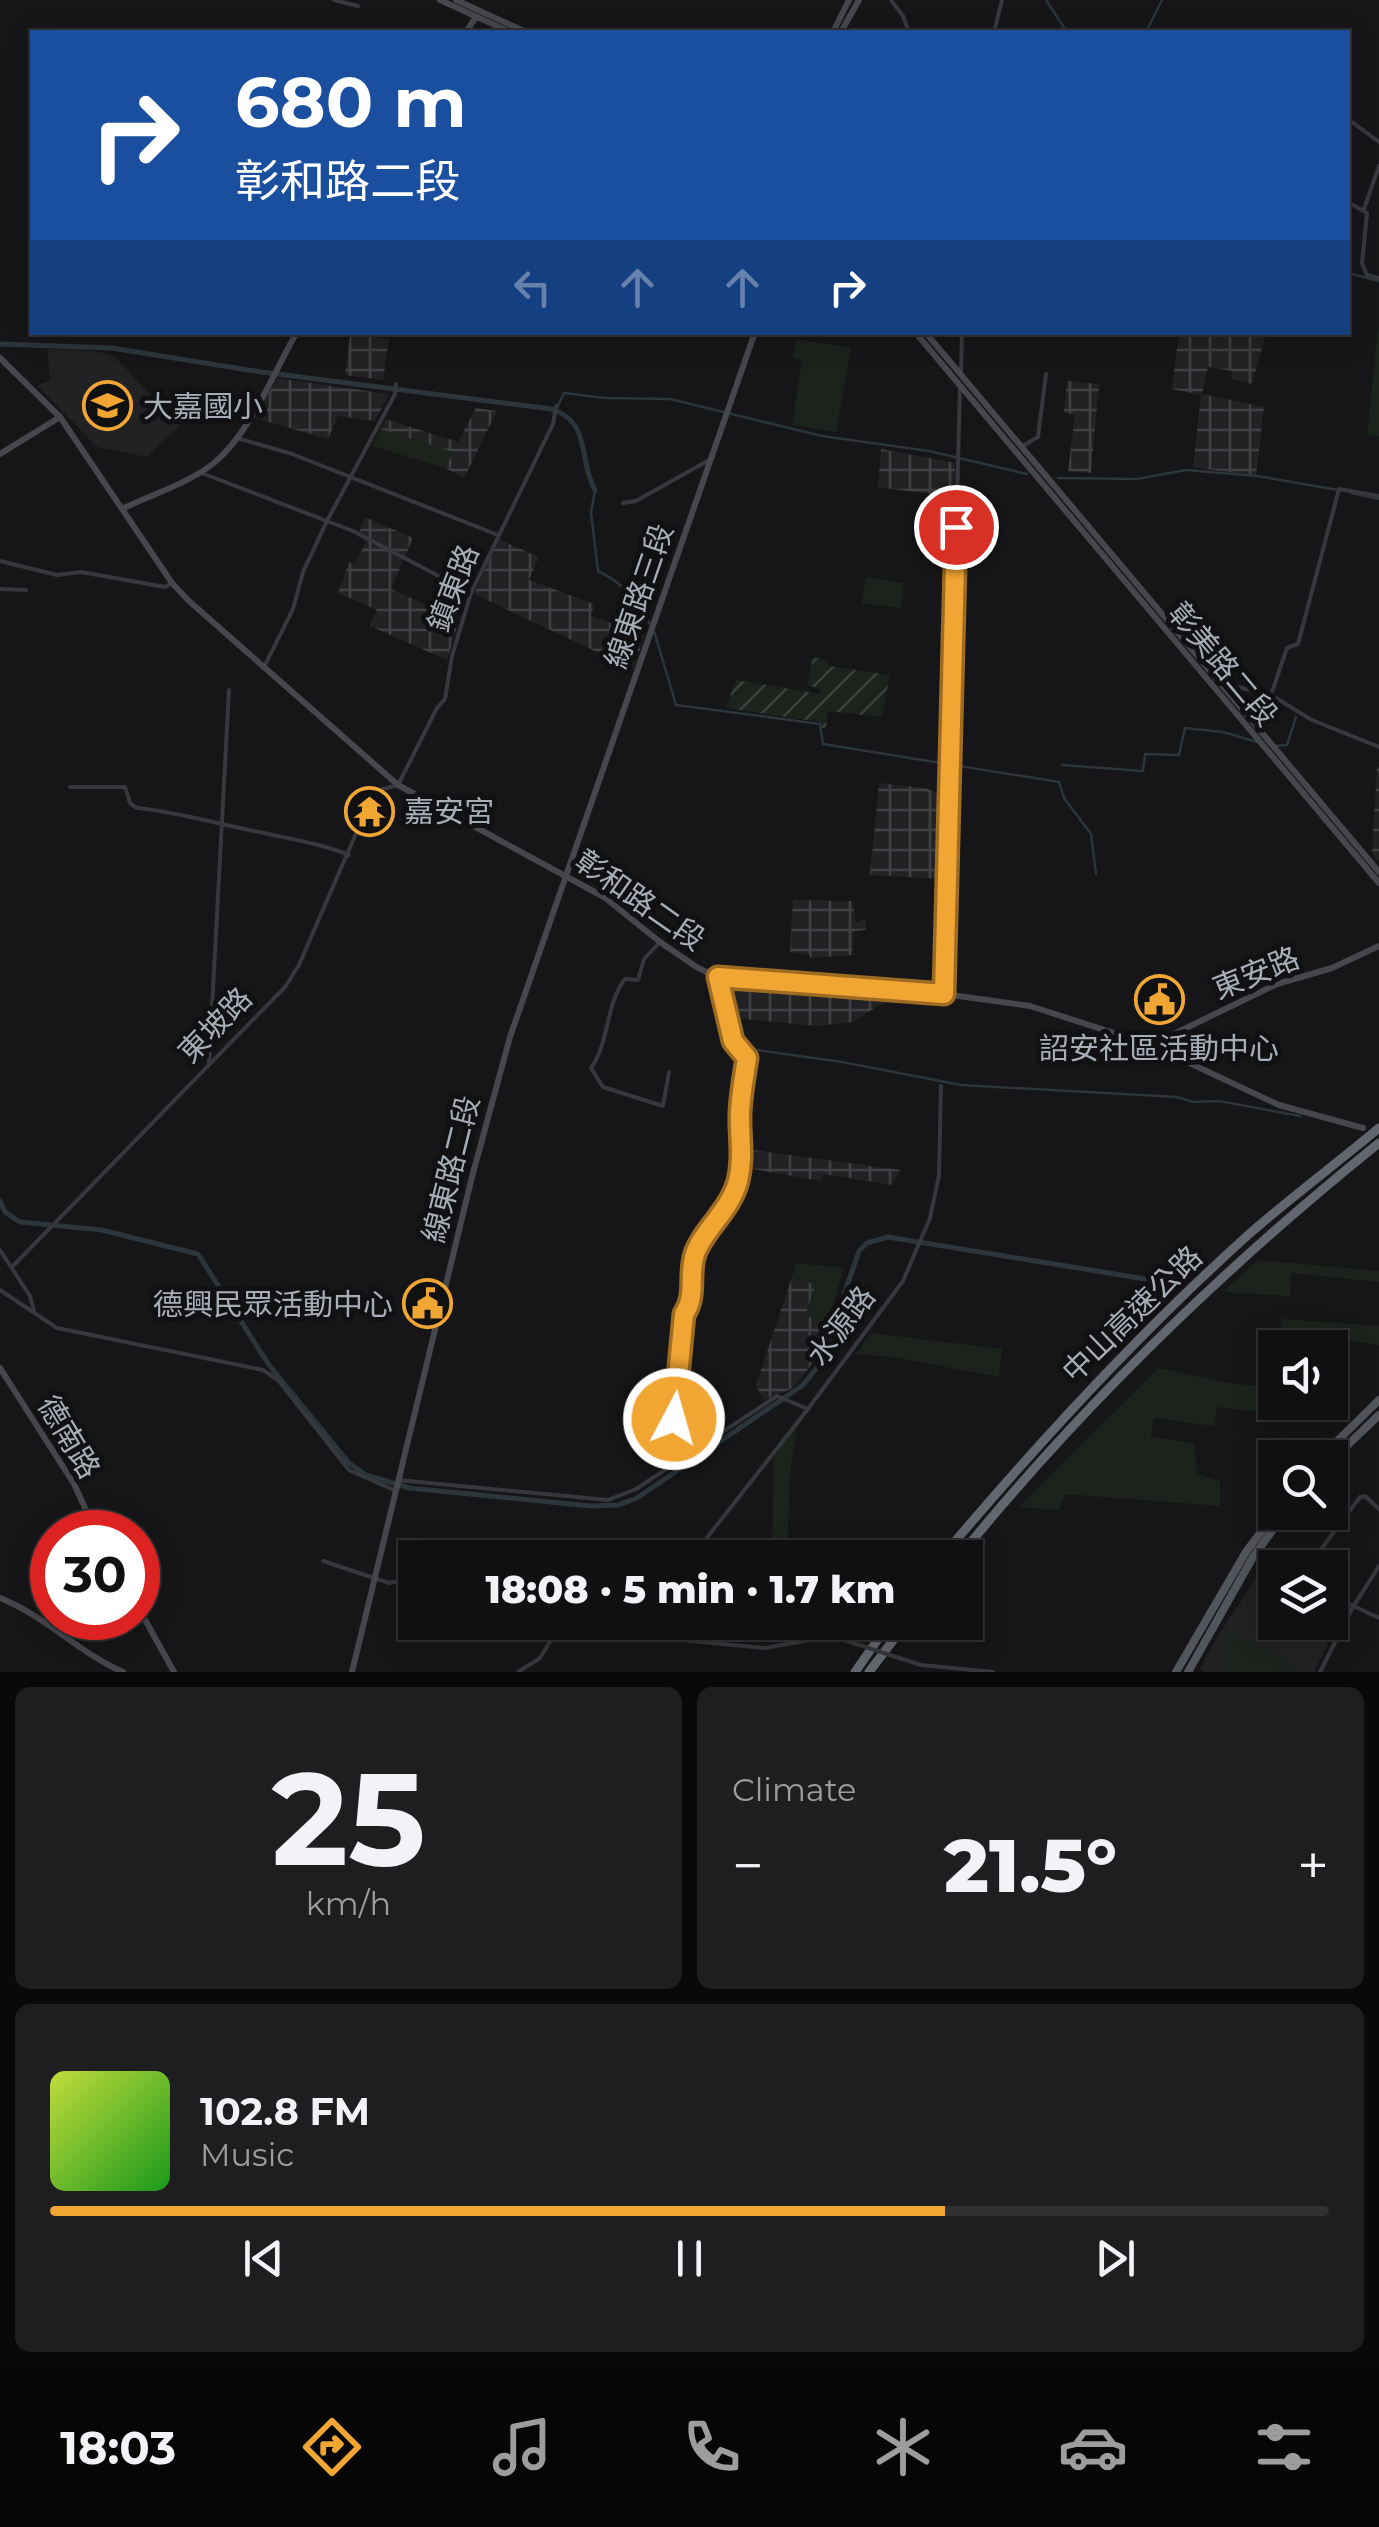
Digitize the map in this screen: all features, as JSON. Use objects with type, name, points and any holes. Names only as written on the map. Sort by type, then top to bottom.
[{"type":"highway","name":"中山高速公路","points":[[956,1540],[1050,1431],[1178,1300],[1250,1234],[1379,1128]]},
{"type":"highway","name":"中山高速公路","points":[[974,1540],[1097,1399],[1190,1306],[1379,1143]]},
{"type":"highway","points":[[855,1672],[877,1640]]},
{"type":"highway","points":[[869,1672],[893,1640]]},
{"type":"main road","points":[[834,30],[849,0]]},
{"type":"main road","points":[[842,30],[859,0]]},
{"type":"main road","points":[[448,1],[521,30]]},
{"type":"main road","points":[[467,30],[477,14]]},
{"type":"main road","points":[[477,14],[506,30]]},
{"type":"main road","points":[[124,508],[211,465],[237,438],[295,335]]},
{"type":"main road","name":"線東路三段","points":[[567,875],[754,335]]},
{"type":"main road","points":[[919,335],[1021,446],[1038,472]]},
{"type":"main road","points":[[927,335],[1038,472]]},
{"type":"main road","name":"彰和路二段","points":[[0,358],[60,417],[172,583],[398,785],[567,875],[622,909],[698,968],[718,977],[944,994],[1030,1006],[1151,1045],[1278,1105],[1364,1128]]},
{"type":"main road","points":[[0,454],[60,417]]},
{"type":"main road","name":"彰美路二段","points":[[1038,472],[1379,883]]},
{"type":"main road","name":"彰美路二段","points":[[1216,685],[1379,872]]},
{"type":"main road","name":"線東路二段","points":[[352,1672],[492,1096],[567,875]]},
{"type":"main road","name":"東安路","points":[[1151,1045],[1277,984],[1332,968],[1379,946]]},
{"type":"main road","name":"德南路","points":[[0,1368],[74,1484],[86,1510]]},
{"type":"main road","points":[[1338,1440],[1379,1400]]},
{"type":"main road","points":[[1348,1446],[1378,1418]]},
{"type":"main road","points":[[1176,1672],[1265,1530]]},
{"type":"main road","points":[[1188,1672],[1250,1555],[1271,1530]]},
{"type":"main road","points":[[0,1598],[123,1672]]},
{"type":"main road","points":[[156,1640],[174,1672]]},
{"type":"street","points":[[334,0],[358,6]]},
{"type":"street","points":[[891,0],[908,30]]},
{"type":"street","points":[[994,30],[1002,0]]},
{"type":"street","points":[[1350,120],[1379,142]]},
{"type":"street","points":[[1379,166],[1364,208],[1367,219],[1362,263],[1367,274],[1379,278]]},
{"type":"street","points":[[1350,203],[1364,208]]},
{"type":"street","points":[[944,994],[962,335]]},
{"type":"street","points":[[1021,446],[1038,438],[1046,374]]},
{"type":"street","points":[[264,667],[293,609],[303,572],[395,389]]},
{"type":"street","name":"鎮東路","points":[[398,785],[445,699],[452,656],[472,593],[556,416],[556,406]]},
{"type":"street","points":[[237,438],[353,476],[498,535]]},
{"type":"street","points":[[623,503],[636,502],[710,459]]},
{"type":"street","points":[[200,472],[353,531],[472,593]]},
{"type":"street","points":[[1271,695],[1287,648],[1298,644],[1338,492],[1379,496]]},
{"type":"street","points":[[0,561],[57,576],[81,572],[165,587],[172,583]]},
{"type":"street","points":[[0,589],[26,590]]},
{"type":"street","points":[[1216,685],[1271,695],[1312,720],[1379,747]]},
{"type":"street","points":[[209,1064],[230,690]]},
{"type":"street","name":"東坡路","points":[[12,1267],[284,987],[299,965],[371,799],[382,789],[398,785]]},
{"type":"street","points":[[70,787],[124,787],[130,804],[136,808],[311,841],[349,854]]},
{"type":"street","points":[[660,942],[644,959],[638,980],[630,977],[618,987],[606,1043],[591,1068],[603,1087],[663,1106],[669,1072]]},
{"type":"street","points":[[692,1454],[672,1412],[684,1314],[690,1307],[692,1263],[696,1248],[732,1195],[743,1150],[740,1088],[747,1058],[733,1041],[718,977]]},
{"type":"street","name":"水源路","points":[[705,1540],[904,1281],[922,1241],[939,1174],[941,1086]]},
{"type":"street","points":[[0,1250],[30,1296],[34,1312]]},
{"type":"street","points":[[0,1290],[57,1328],[263,1370],[278,1380],[350,1470],[397,1486],[608,1500],[636,1489],[776,1396],[808,1409]]},
{"type":"street","points":[[1370,1408],[1378,1418]]},
{"type":"street","points":[[1320,1550],[1360,1497],[1365,1496],[1379,1510]]},
{"type":"street","points":[[1250,1555],[1258,1559]]},
{"type":"street","points":[[323,1561],[388,1583],[398,1581]]},
{"type":"street","points":[[1320,1672],[1379,1566]]},
{"type":"street","points":[[1348,1605],[1379,1618]]},
{"type":"street","points":[[518,1672],[540,1658],[551,1640]]},
{"type":"street","points":[[678,1640],[765,1648],[814,1640]]},
{"type":"street","points":[[844,1640],[920,1665],[993,1672]]},
{"type":"shaded area","points":[[350,335],[389,339],[383,380],[345,375]]},
{"type":"shaded area","points":[[1179,335],[1265,335],[1252,384],[1232,379],[1232,371],[1208,367],[1202,394],[1264,407],[1256,476],[1193,467],[1201,395],[1172,389]]},
{"type":"shaded area","name":"大嘉國小","points":[[47,349],[114,356],[180,426],[147,457],[97,447],[37,385],[50,381]]},
{"type":"shaded area","points":[[277,378],[389,394],[375,421],[338,416],[328,439],[255,418]]},
{"type":"shaded area","points":[[1067,381],[1099,384],[1091,473],[1068,471],[1075,415],[1064,412]]},
{"type":"shaded area","points":[[476,408],[497,411],[464,478],[445,468],[453,453],[380,429],[386,419],[458,442]]},
{"type":"shaded area","points":[[881,449],[955,463],[954,501],[938,500],[938,495],[878,487]]},
{"type":"shaded area","points":[[365,517],[413,538],[391,589],[459,620],[447,660],[370,626],[377,610],[338,593],[349,562],[354,564],[367,541],[358,536]]},
{"type":"shaded area","points":[[498,539],[539,557],[529,580],[594,604],[591,616],[645,635],[633,669],[474,594]]},
{"type":"shaded area","points":[[1379,767],[1379,861],[1372,854]]},
{"type":"shaded area","points":[[879,783],[926,788],[946,798],[943,879],[870,875]]},
{"type":"shaded area","points":[[793,900],[852,901],[856,922],[866,919],[866,930],[854,931],[852,955],[810,958],[790,952]]},
{"type":"shaded area","points":[[722,980],[904,994],[853,1022],[818,1026],[732,1018]]},
{"type":"shaded area","points":[[746,1149],[901,1170],[892,1185],[823,1174],[821,1181],[746,1168]]},
{"type":"shaded area","points":[[792,1277],[816,1285],[805,1316],[828,1321],[815,1359],[801,1379],[791,1389],[764,1400],[756,1385]]},
{"type":"shaded area","points":[[1258,1576],[1258,1640],[1327,1640],[1328,1644],[1314,1672],[1206,1672],[1200,1669]]},
{"type":"green space","points":[[1379,329],[1379,436],[1367,435]]},
{"type":"green space","points":[[797,339],[851,348],[836,432],[792,425],[802,360],[793,358]]},
{"type":"green space","points":[[380,429],[453,452],[445,468],[372,446]]},
{"type":"green space","points":[[866,577],[904,583],[901,608],[862,603]]},
{"type":"green space","points":[[813,657],[830,666],[890,675],[882,717],[828,711],[826,728],[822,728],[821,722],[726,708],[736,680],[820,694],[820,689],[807,685]]},
{"type":"green space","points":[[1258,1260],[1379,1271],[1379,1282],[1291,1273],[1290,1296],[1223,1292]]},
{"type":"green space","points":[[796,1263],[844,1268],[828,1321],[805,1316],[816,1285],[792,1277]]},
{"type":"green space","points":[[1282,1319],[1379,1326],[1379,1345],[1348,1341],[1348,1330],[1281,1330]]},
{"type":"green space","points":[[871,1333],[1002,1349],[999,1377],[856,1354]]},
{"type":"green space","points":[[1159,1368],[1258,1386],[1258,1412],[1217,1407],[1214,1426],[1154,1418],[1151,1437],[1194,1443],[1197,1474],[1220,1481],[1220,1506],[1065,1494],[1059,1510],[1019,1507]]},
{"type":"green space","points":[[798,1423],[791,1464],[787,1540],[772,1540],[774,1453]]},
{"type":"green space","points":[[1225,1630],[1295,1664],[1292,1670],[1230,1671],[1224,1652],[1231,1641],[1222,1636]]},
{"type":"waterway","points":[[1046,0],[1066,30]]},
{"type":"waterway","points":[[1147,30],[1162,0]]},
{"type":"waterway","points":[[1350,274],[1379,281]]},
{"type":"waterway","points":[[0,344],[112,348],[261,372],[552,409],[565,415],[579,433],[595,490]]},
{"type":"waterway","points":[[557,408],[564,393],[670,399],[822,436],[929,451],[1027,474]]},
{"type":"waterway","points":[[1058,478],[1137,479],[1186,470],[1257,476],[1338,490]]},
{"type":"waterway","points":[[595,490],[591,513],[598,571],[628,593],[650,624]]},
{"type":"waterway","points":[[1351,493],[1379,499]]},
{"type":"waterway","points":[[654,631],[676,705],[820,724],[823,744],[1059,782],[1064,798],[1091,834],[1096,874]]},
{"type":"waterway","points":[[1275,746],[1287,745],[1296,717]]},
{"type":"waterway","points":[[1062,765],[1143,771],[1145,754],[1179,755],[1185,728],[1223,732],[1257,742]]},
{"type":"waterway","points":[[750,1049],[961,1085],[1177,1097],[1300,1116]]},
{"type":"waterway","points":[[0,1201],[5,1212],[20,1222],[102,1230],[198,1254],[269,1365],[349,1463],[366,1475],[409,1488],[591,1506],[618,1505],[637,1498],[803,1385],[820,1364],[859,1251],[867,1243],[888,1237],[1170,1283]]},
{"type":"place","name":"大嘉國小","points":[[108,406]]},
{"type":"place","name":"嘉安宮","points":[[369,811]]},
{"type":"place","name":"詔安社區活動中心","points":[[1159,999]]},
{"type":"place","name":"德興民眾活動中心","points":[[428,1304]]},
{"type":"route","points":[[674,1419],[684,1314],[690,1307],[692,1263],[696,1248],[727,1207],[738,1182],[743,1150],[740,1088],[747,1058],[733,1041],[718,977],[944,994],[956,527]]}]
